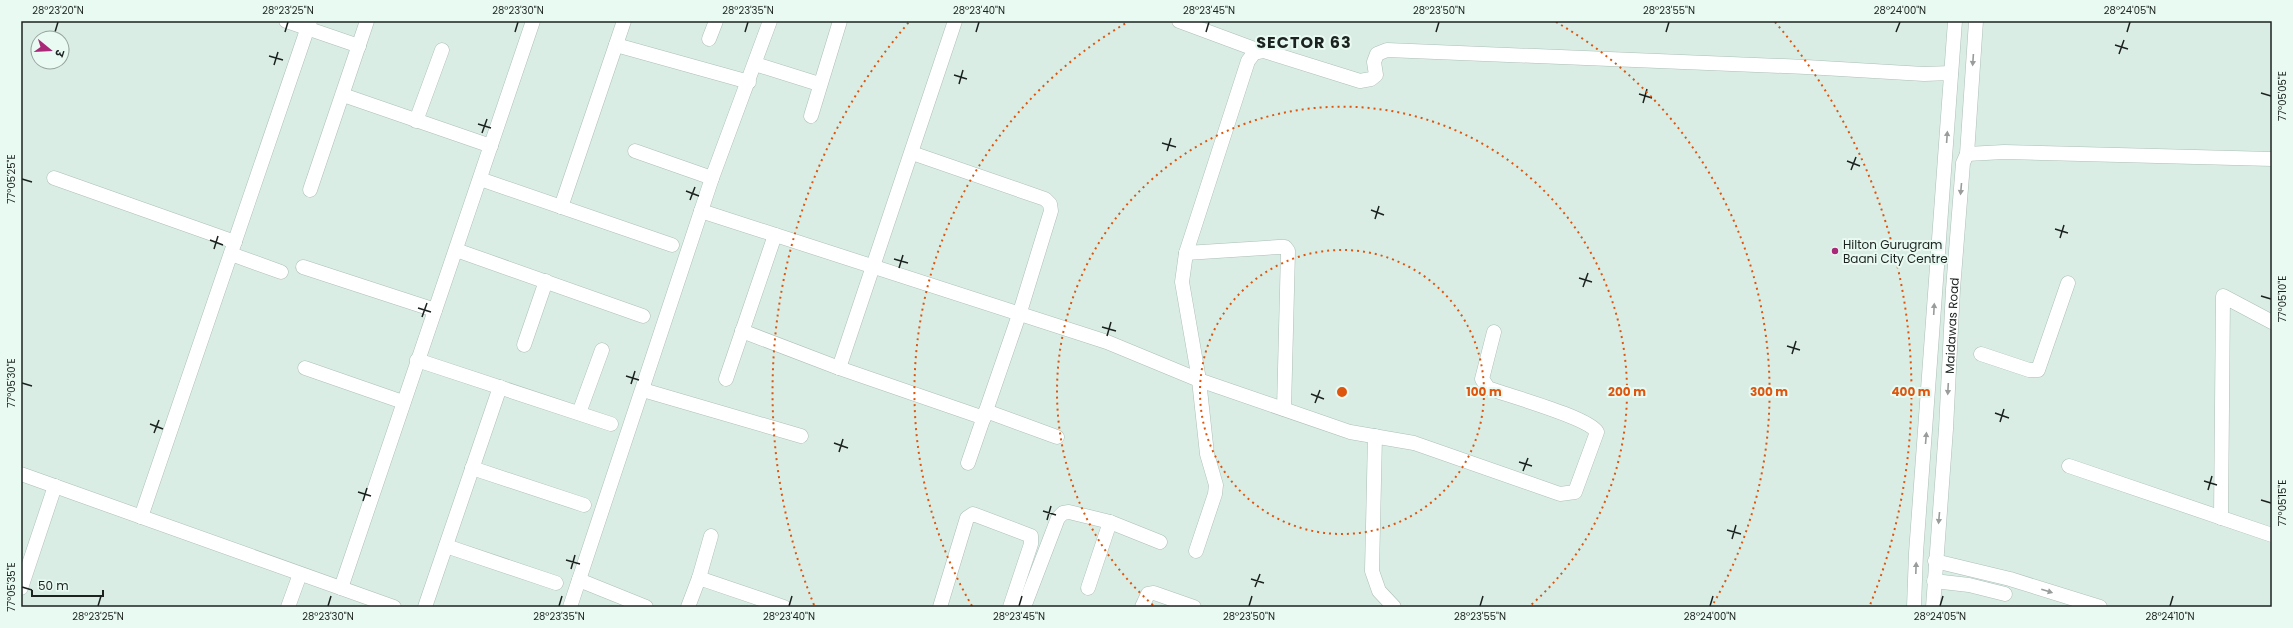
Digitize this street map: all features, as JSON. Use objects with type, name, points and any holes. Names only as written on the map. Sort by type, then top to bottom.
[{"type":"street","points":[[286,21],[309,25],[359,46]]},
{"type":"street","points":[[310,190],[367,21]]},
{"type":"street","points":[[341,588],[533,21]]},
{"type":"street","points":[[561,207],[624,21]]},
{"type":"street","points":[[710,40],[716,21]]},
{"type":"street","points":[[570,607],[712,178],[749,82],[770,21]]},
{"type":"street","points":[[811,116],[819,84],[840,21]]},
{"type":"street","points":[[839,368],[955,21]]},
{"type":"street","points":[[1179,21],[1260,51],[1273,53],[1360,81],[1371,79],[1376,75],[1374,62],[1377,54],[1387,50],[1806,67],[1924,74],[1951,73]]},
{"type":"street","name":"Maidawas Road","points":[[1914,607],[1916,553],[1927,428],[1935,291],[1955,21]]},
{"type":"street","name":"Maidawas Road","points":[[1933,607],[1935,561],[1946,429],[1953,290],[1964,163],[1967,154],[1976,21]]},
{"type":"street","points":[[141,517],[309,25]]},
{"type":"street","points":[[616,45],[749,82]]},
{"type":"street","points":[[416,120],[442,50]]},
{"type":"street","points":[[1196,551],[1215,494],[1216,485],[1207,454],[1199,380],[1182,282],[1186,252],[1248,61],[1251,55],[1260,51]]},
{"type":"street","points":[[755,64],[819,84]]},
{"type":"street","points":[[343,95],[491,146]]},
{"type":"street","points":[[635,151],[712,178]]},
{"type":"street","points":[[1967,154],[2004,152],[2272,160]]},
{"type":"street","points":[[912,153],[1045,199],[1050,204],[1051,211],[1020,312],[968,463]]},
{"type":"street","points":[[54,178],[233,248],[281,272]]},
{"type":"street","points":[[480,179],[672,245]]},
{"type":"street","points":[[701,211],[1020,312],[1107,342],[1199,380],[1350,432],[1414,443],[1560,494],[1568,495],[1575,492],[1596,440],[1597,432],[1594,428],[1574,418],[1488,388],[1482,378],[1494,332]]},
{"type":"street","points":[[726,379],[776,235]]},
{"type":"street","points":[[1186,252],[1279,247],[1285,247],[1288,251],[1284,410]]},
{"type":"street","points":[[456,250],[643,316]]},
{"type":"street","points":[[303,267],[435,310]]},
{"type":"street","points":[[524,345],[546,281]]},
{"type":"street","points":[[1981,354],[2029,370],[2038,370],[2068,283]]},
{"type":"street","points":[[1935,291],[1953,290]]},
{"type":"street","points":[[2221,518],[2223,296],[2272,322]]},
{"type":"street","points":[[742,331],[839,368],[1057,437]]},
{"type":"street","points":[[579,413],[602,350]]},
{"type":"street","points":[[417,360],[611,424]]},
{"type":"street","points":[[305,368],[403,402]]},
{"type":"street","points":[[425,607],[500,387]]},
{"type":"street","points":[[642,390],[800,436]]},
{"type":"street","points":[[1375,436],[1372,571],[1379,591],[1394,607]]},
{"type":"street","points":[[2069,466],[2272,535]]},
{"type":"street","points":[[472,468],[584,505]]},
{"type":"street","points":[[21,474],[394,607]]},
{"type":"street","points":[[21,588],[55,486]]},
{"type":"street","points":[[1024,607],[1058,518],[1063,513],[1068,512],[1110,522],[1160,542]]},
{"type":"street","points":[[940,607],[967,518],[973,514],[1031,536],[1031,544],[1010,607]]},
{"type":"street","points":[[1088,588],[1110,522]]},
{"type":"street","points":[[688,607],[699,578],[711,536]]},
{"type":"street","points":[[446,546],[556,583]]},
{"type":"street","points":[[1935,561],[2010,579],[2100,607]]},
{"type":"street","points":[[288,607],[300,574]]},
{"type":"street","points":[[699,578],[784,607]]},
{"type":"street","points":[[1934,581],[1969,585],[2004,601],[2010,579]]},
{"type":"street","points":[[579,580],[646,607]]},
{"type":"street","points":[[1142,607],[1148,594],[1154,593],[1194,607]]},
{"type":"place","name":"Hilton Gurugram Baani City Centre","points":[[1835,251]]},
{"type":"district","name":"SECTOR 63","points":[[1304,42]]}]
